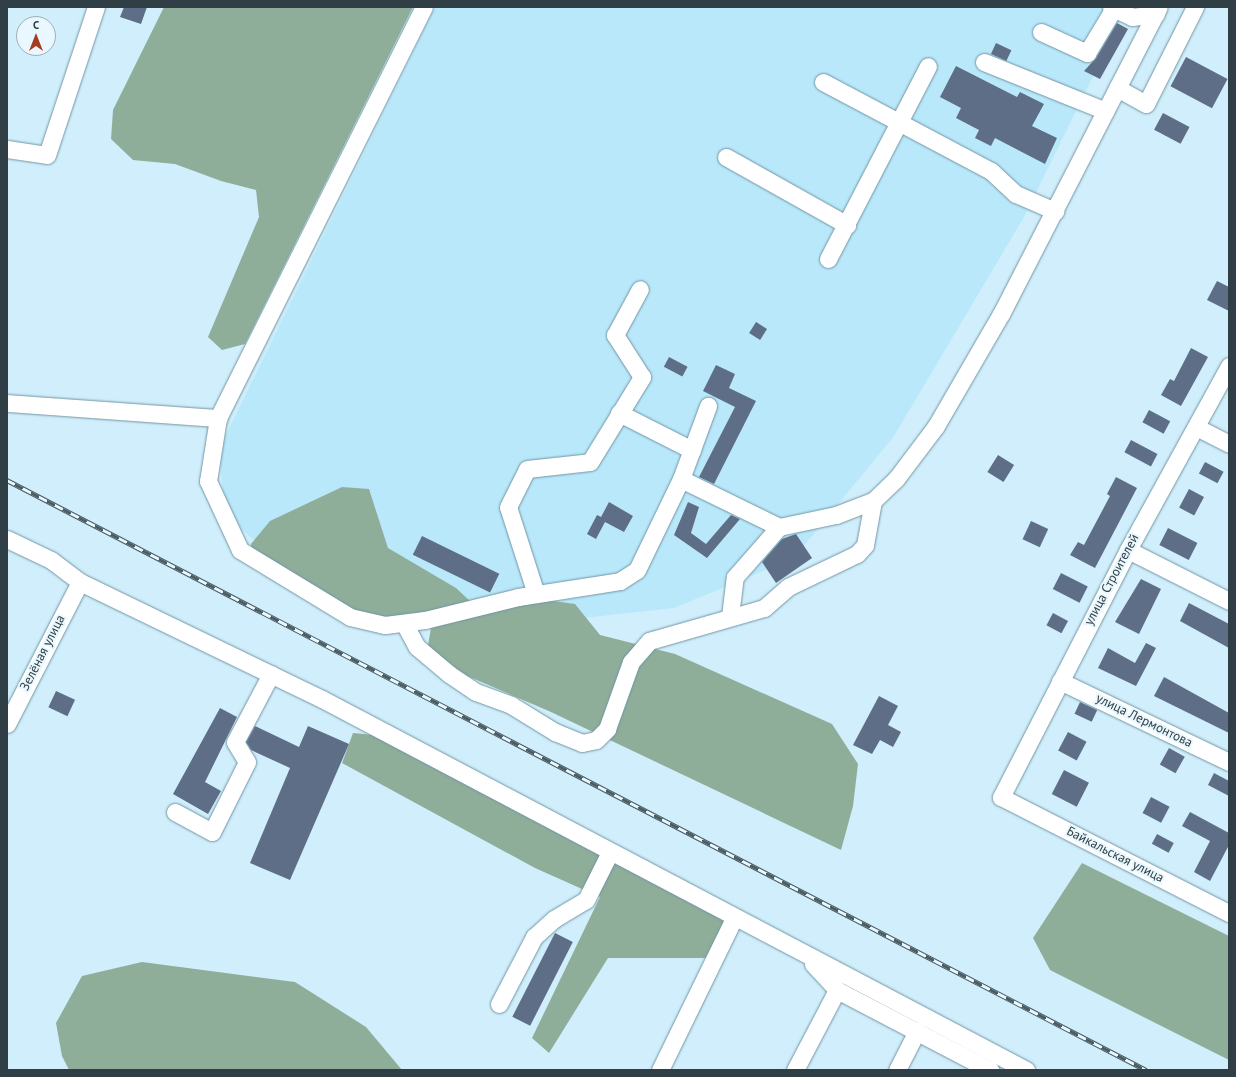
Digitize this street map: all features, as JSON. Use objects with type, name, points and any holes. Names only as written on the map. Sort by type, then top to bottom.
[{"type":"street","points":[[7,149],[47,155],[96,7]]},
{"type":"street","points":[[424,7],[218,418],[208,481],[240,550],[350,617],[385,625],[404,623],[536,594],[620,581],[637,570],[681,479],[708,406]]},
{"type":"street","points":[[1118,88],[1146,104],[1195,7]]},
{"type":"street","points":[[1041,32],[1087,53],[1113,8],[1132,18],[1157,10]]},
{"type":"street","points":[[730,616],[735,577],[779,527],[836,515],[873,501],[896,479],[936,426],[1001,314],[1157,10]]},
{"type":"street","points":[[984,62],[1106,111]]},
{"type":"street","points":[[828,259],[847,225],[928,66]]},
{"type":"street","points":[[823,82],[898,124],[991,171],[1016,194],[1055,211]]},
{"type":"street","points":[[726,157],[847,225]]},
{"type":"street","points":[[536,594],[508,507],[527,469],[590,462],[642,376],[615,335],[640,289]]},
{"type":"street","name":"улица Строителей","points":[[1001,797],[1128,550],[1229,366]]},
{"type":"street","points":[[7,404],[218,418]]},
{"type":"street","points":[[619,413],[692,450]]},
{"type":"street","points":[[1196,427],[1229,444]]},
{"type":"street","points":[[681,479],[779,527]]},
{"type":"street","points":[[404,623],[418,647],[448,674],[476,692],[511,705],[555,732],[582,743],[596,740],[608,729],[631,662],[649,641],[730,616],[764,608],[788,588],[857,554],[865,545],[873,501]]},
{"type":"street","points":[[7,539],[51,560],[80,582],[271,674],[1026,1070]]},
{"type":"street","points":[[1128,550],[1229,601]]},
{"type":"street","name":"Зелёная улица","points":[[7,724],[80,582]]},
{"type":"street","points":[[175,812],[212,832],[247,762],[235,742],[271,674]]},
{"type":"street","name":"улица Лермонтова","points":[[1060,681],[1229,762]]},
{"type":"street","name":"Байкальская улица","points":[[1001,797],[1229,913]]},
{"type":"street","points":[[499,1004],[534,937],[554,919],[586,900],[610,852]]},
{"type":"street","points":[[660,1070],[734,918]]},
{"type":"street","points":[[805,955],[837,990],[990,1070]]},
{"type":"street","points":[[795,1070],[837,990]]},
{"type":"street","points":[[898,1070],[917,1031]]},
{"type":"shaded area","points":[[435,7],[1127,7],[1024,217],[894,436],[794,558],[674,608],[501,627],[405,624],[289,572],[225,514],[219,449]]},
{"type":"green space","points":[[164,7],[413,7],[245,344],[222,350],[208,337],[259,217],[256,190],[221,181],[175,164],[133,160],[111,139],[113,110]]},
{"type":"green space","points":[[342,487],[369,489],[388,548],[456,588],[471,602],[372,623],[255,565],[251,544],[270,521]]},
{"type":"green space","points":[[546,600],[575,604],[600,635],[675,654],[832,724],[858,764],[853,806],[841,850],[551,712],[451,669],[427,651],[431,628],[454,620]]},
{"type":"green space","points":[[353,733],[395,737],[724,917],[728,934],[717,958],[608,958],[549,1053],[532,1038],[600,897],[535,868],[342,763]]},
{"type":"green space","points":[[1082,863],[1229,936],[1229,1060],[1050,970],[1033,938]]},
{"type":"green space","points":[[142,962],[295,982],[366,1027],[402,1070],[69,1070],[62,1056],[56,1023],[82,976]]},
{"type":"building","points":[[124,7],[147,7],[141,24],[120,17]]},
{"type":"building","points":[[1117,23],[1128,29],[1100,79],[1084,71],[1096,58]]},
{"type":"building","points":[[996,43],[1011,50],[1006,61],[991,54]]},
{"type":"building","points":[[1186,57],[1227,79],[1212,108],[1171,86]]},
{"type":"building","points":[[956,66],[1017,97],[1020,92],[1044,104],[1032,126],[1057,138],[1045,164],[995,138],[991,146],[975,138],[979,130],[956,118],[961,108],[940,97]]},
{"type":"building","points":[[1163,113],[1189,127],[1181,144],[1154,130]]},
{"type":"building","points":[[1217,281],[1229,287],[1229,311],[1207,300]]},
{"type":"building","points":[[756,322],[767,329],[760,340],[749,333]]},
{"type":"building","points":[[1191,348],[1208,357],[1181,406],[1161,395],[1170,379],[1174,381]]},
{"type":"building","points":[[669,357],[688,367],[682,377],[664,367]]},
{"type":"building","points":[[716,365],[735,374],[729,388],[756,401],[714,484],[699,477],[735,407],[703,391]]},
{"type":"building","points":[[1149,410],[1170,421],[1164,434],[1142,422]]},
{"type":"building","points":[[1131,440],[1157,454],[1151,466],[1124,452]]},
{"type":"building","points":[[998,455],[1014,465],[1004,482],[987,472]]},
{"type":"building","points":[[1205,462],[1224,472],[1217,483],[1199,473]]},
{"type":"building","points":[[1116,477],[1137,488],[1095,568],[1070,555],[1078,542],[1084,545],[1110,496],[1107,494]]},
{"type":"building","points":[[1189,489],[1204,497],[1194,516],[1179,508]]},
{"type":"building","points":[[609,502],[633,516],[624,532],[605,522],[596,539],[587,534],[597,515],[601,517]]},
{"type":"building","points":[[688,502],[699,507],[691,533],[706,544],[731,515],[740,519],[707,558],[674,535]]},
{"type":"building","points":[[1031,521],[1048,529],[1040,547],[1023,539]]},
{"type":"building","points":[[1168,528],[1197,543],[1189,560],[1159,545]]},
{"type":"building","points":[[796,534],[812,558],[776,583],[762,562],[782,539]]},
{"type":"building","points":[[422,536],[499,574],[490,593],[413,555]]},
{"type":"building","points":[[1061,573],[1088,587],[1080,603],[1053,589]]},
{"type":"building","points":[[1141,579],[1161,589],[1139,634],[1115,622]]},
{"type":"building","points":[[1189,603],[1229,624],[1229,648],[1180,621]]},
{"type":"building","points":[[1053,613],[1068,621],[1061,633],[1046,625]]},
{"type":"building","points":[[1146,643],[1156,648],[1136,686],[1098,668],[1108,648],[1135,663]]},
{"type":"building","points":[[1164,677],[1229,713],[1229,733],[1154,696]]},
{"type":"building","points":[[56,691],[75,700],[67,716],[48,707]]},
{"type":"building","points":[[879,696],[898,706],[888,725],[901,732],[893,747],[880,740],[872,754],[853,745]]},
{"type":"building","points":[[1080,702],[1097,710],[1092,722],[1075,714]]},
{"type":"building","points":[[220,708],[237,717],[205,782],[221,791],[208,814],[173,794]]},
{"type":"building","points":[[255,726],[299,747],[308,726],[349,744],[290,880],[250,863],[290,768],[251,750],[246,742]]},
{"type":"building","points":[[1068,732],[1087,742],[1077,760],[1058,751]]},
{"type":"building","points":[[1169,748],[1185,757],[1176,773],[1160,765]]},
{"type":"building","points":[[1064,770],[1089,783],[1077,807],[1052,794]]},
{"type":"building","points":[[1214,773],[1229,781],[1229,796],[1208,785]]},
{"type":"building","points":[[1151,797],[1170,807],[1161,823],[1143,813]]},
{"type":"building","points":[[1190,812],[1229,833],[1229,845],[1210,881],[1194,872],[1210,841],[1182,826]]},
{"type":"building","points":[[1157,834],[1174,843],[1169,853],[1152,844]]},
{"type":"building","points":[[555,933],[573,942],[530,1026],[512,1017]]},
{"type":"railway","points":[[7,480],[1146,1070]]}]
